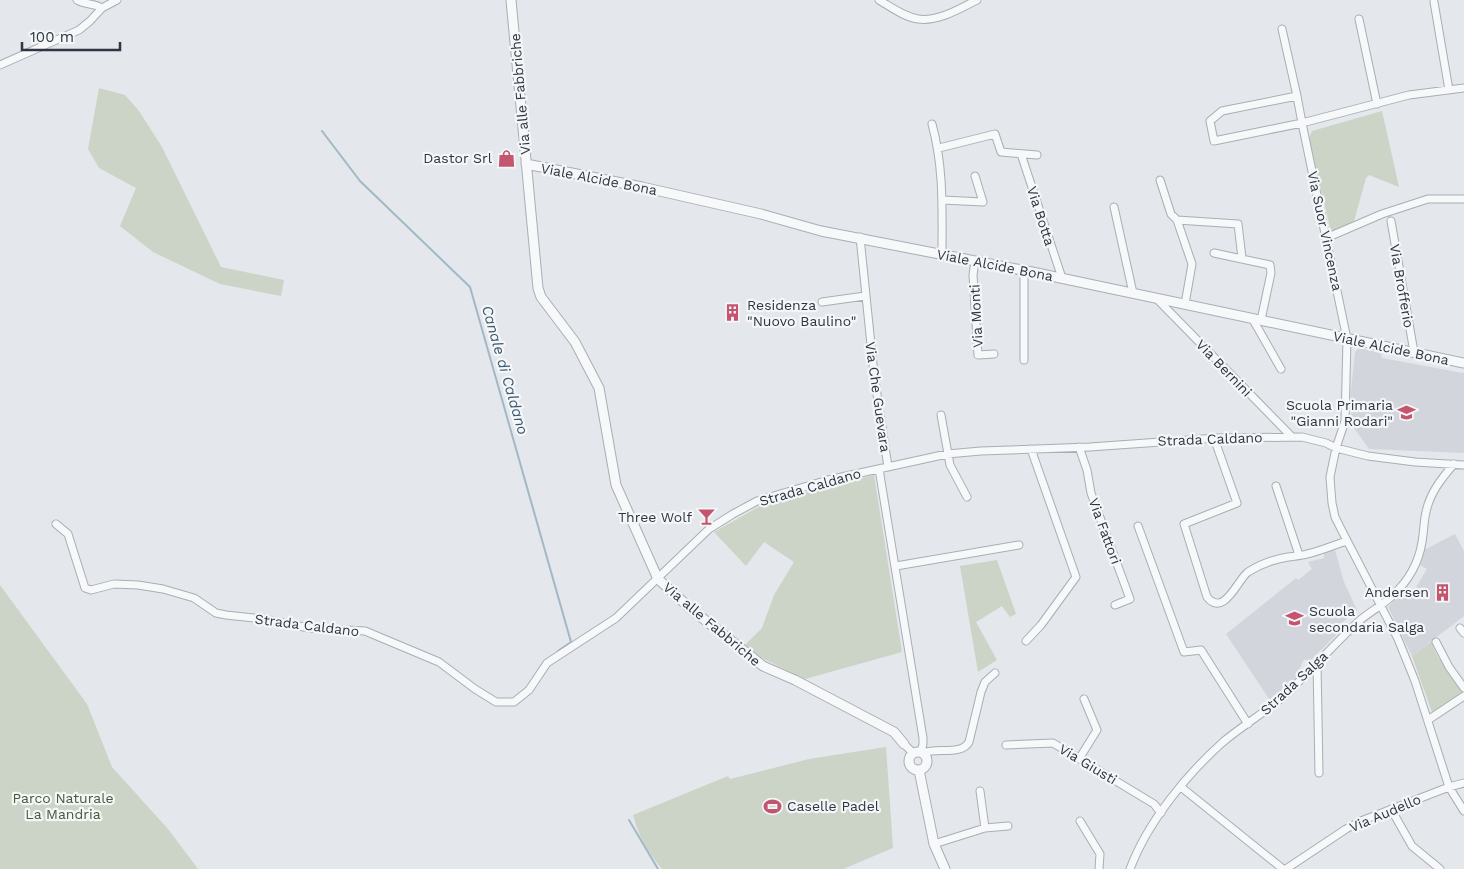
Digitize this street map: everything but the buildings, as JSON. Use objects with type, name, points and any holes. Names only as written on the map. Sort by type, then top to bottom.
[{"type":"street","points":[[77,0],[83,4],[98,5],[102,8]]},
{"type":"street","points":[[0,65],[79,30],[90,22],[102,8],[117,0]]},
{"type":"street","name":"Via alle Fabbriche","points":[[511,0],[538,288],[542,297],[575,342],[599,388],[616,485],[658,579],[691,609],[763,666],[795,680],[894,732],[904,744]]},
{"type":"street","points":[[879,0],[905,15],[917,19],[927,19],[944,16],[977,0]]},
{"type":"street","points":[[1434,2],[1449,90]]},
{"type":"street","points":[[1359,20],[1377,104]]},
{"type":"street","name":"Via Suor Vincenza","points":[[1282,29],[1347,339],[1345,421],[1336,448],[1330,477],[1335,517],[1381,606],[1415,681],[1450,787],[1464,811]]},
{"type":"street","points":[[1297,96],[1222,111],[1210,121],[1214,141],[1302,123],[1409,95],[1464,88]]},
{"type":"street","points":[[932,124],[939,148],[941,169],[942,254]]},
{"type":"street","points":[[939,148],[996,134],[1002,152],[1037,155]]},
{"type":"street","name":"Via Botta","points":[[1021,154],[1062,278]]},
{"type":"street","name":"Viale Alcide Bona","points":[[526,164],[651,189],[761,214],[821,231],[1024,270],[1464,363]]},
{"type":"street","points":[[942,200],[983,202],[975,176]]},
{"type":"street","points":[[1160,180],[1171,214],[1177,220],[1192,264],[1186,304]]},
{"type":"street","points":[[1326,238],[1382,214],[1428,199],[1464,199]]},
{"type":"street","points":[[1114,207],[1133,293]]},
{"type":"street","points":[[1177,220],[1238,224],[1242,258]]},
{"type":"street","name":"Via Brofferio","points":[[1391,221],[1414,352]]},
{"type":"street","name":"Via Che Guevara","points":[[860,237],[874,374],[888,467]]},
{"type":"street","points":[[1214,253],[1268,264],[1272,268],[1256,319],[1281,369]]},
{"type":"street","name":"Via Monti","points":[[975,261],[973,275],[978,355],[994,354]]},
{"type":"street","points":[[1024,270],[1024,360]]},
{"type":"street","points":[[822,302],[865,296]]},
{"type":"street","name":"Via Bernini","points":[[1156,298],[1292,437]]},
{"type":"street","points":[[942,415],[950,465],[967,497]]},
{"type":"street","name":"Strada Caldano","points":[[56,524],[68,534],[85,588],[91,590],[114,584],[163,588],[194,598],[216,613],[309,628],[365,631],[440,662],[475,689],[496,702],[514,702],[529,690],[547,663],[616,618],[709,529],[757,501],[828,480],[947,454],[1214,438],[1302,437],[1326,443],[1336,448],[1397,460],[1464,465]]},
{"type":"street","points":[[1214,438],[1237,503],[1184,524],[1207,597],[1213,603],[1222,602],[1234,593],[1245,574],[1255,567],[1347,541]]},
{"type":"street","name":"Via Fattori","points":[[1079,447],[1087,470],[1091,493],[1130,599],[1115,605]]},
{"type":"street","points":[[1026,641],[1041,625],[1076,577],[1031,449]]},
{"type":"street","name":"Strada Salga","points":[[1130,869],[1137,848],[1161,812],[1203,761],[1224,741],[1283,696],[1360,620],[1381,606],[1400,588],[1417,562],[1423,540],[1425,513],[1429,500],[1442,477],[1454,464]]},
{"type":"street","name":"Via Che Guevara","points":[[879,469],[923,738],[923,744],[919,753]]},
{"type":"street","points":[[1276,486],[1299,555]]},
{"type":"street","points":[[1138,526],[1184,652],[1201,650],[1248,724]]},
{"type":"street","points":[[896,566],[1019,545]]},
{"type":"street","points":[[1436,642],[1449,667],[1464,688]]},
{"type":"street","points":[[1317,663],[1319,773]]},
{"type":"street","points":[[919,770],[909,764],[908,760],[919,753],[931,749],[956,750],[967,746],[981,692],[985,682],[995,672]]},
{"type":"street","points":[[1428,720],[1464,696]]},
{"type":"street","points":[[1079,758],[1097,730],[1084,699]]},
{"type":"street","name":"Via Giusti","points":[[1006,745],[1053,743],[1154,804],[1161,812]]},
{"type":"street","points":[[904,744],[925,756],[927,763],[919,770]]},
{"type":"street","points":[[919,770],[934,844],[945,869]]},
{"type":"street","name":"Via Audello","points":[[1288,868],[1346,829],[1391,809],[1450,787],[1464,784]]},
{"type":"street","points":[[1181,787],[1288,868]]},
{"type":"street","points":[[980,791],[985,828]]},
{"type":"street","points":[[1391,809],[1412,846],[1440,869]]},
{"type":"street","points":[[1080,821],[1100,854],[1099,869]]},
{"type":"street","points":[[934,844],[985,828],[1008,826]]},
{"type":"shaded area","name":"Scuola Primaria \"Gianni Rodari\"","points":[[1359,348],[1381,353],[1382,358],[1464,372],[1464,453],[1369,449],[1352,425],[1350,400],[1355,352]]},
{"type":"shaded area","points":[[1455,534],[1464,551],[1464,616],[1412,656],[1388,607],[1406,588],[1413,592],[1427,569],[1420,565],[1424,550]]},
{"type":"shaded area","name":"Scuola secondaria Salga","points":[[1335,550],[1344,582],[1357,610],[1335,629],[1338,633],[1308,663],[1305,659],[1303,661],[1295,680],[1271,702],[1226,634],[1296,578],[1298,580],[1312,569],[1308,562],[1324,558],[1324,553]]},
{"type":"green space","points":[[99,88],[125,95],[139,111],[162,147],[221,267],[284,280],[281,296],[220,284],[153,252],[120,226],[136,188],[99,168],[88,149]]},
{"type":"green space","points":[[1382,111],[1399,187],[1369,175],[1366,178],[1354,221],[1331,232],[1309,138],[1312,131]]},
{"type":"green space","points":[[874,475],[902,652],[805,679],[764,659],[744,646],[762,628],[774,595],[794,562],[764,542],[746,566],[714,532],[760,506]]},
{"type":"green space","points":[[997,560],[1016,614],[1010,617],[1002,606],[976,622],[997,660],[978,672],[960,566]]},
{"type":"green space","name":"Parco Naturale La Mandria","points":[[0,585],[87,704],[112,767],[168,829],[198,869],[0,869]]},
{"type":"green space","points":[[1432,641],[1439,659],[1442,658],[1463,693],[1432,712],[1412,656]]},
{"type":"green space","name":"Caselle Padel","points":[[886,747],[893,848],[843,869],[662,869],[644,844],[633,815],[728,776],[730,779],[809,759]]},
{"type":"waterway","name":"Canale di Caldano","points":[[322,131],[360,181],[470,287],[571,642],[558,651]]},
{"type":"waterway","points":[[629,820],[658,869]]},
{"type":"place","name":"Dastor Srl","points":[[506,158]]},
{"type":"place","name":"Residenza \"Nuovo Baulino\"","points":[[733,313]]},
{"type":"place","name":"Scuola Primaria \"Gianni Rodari\"","points":[[1407,413]]},
{"type":"place","name":"Three Wolf","points":[[706,517]]},
{"type":"place","name":"Andersen","points":[[1443,592]]},
{"type":"place","name":"Scuola secondaria Salga","points":[[1295,619]]},
{"type":"place","name":"Caselle Padel","points":[[773,806]]}]
